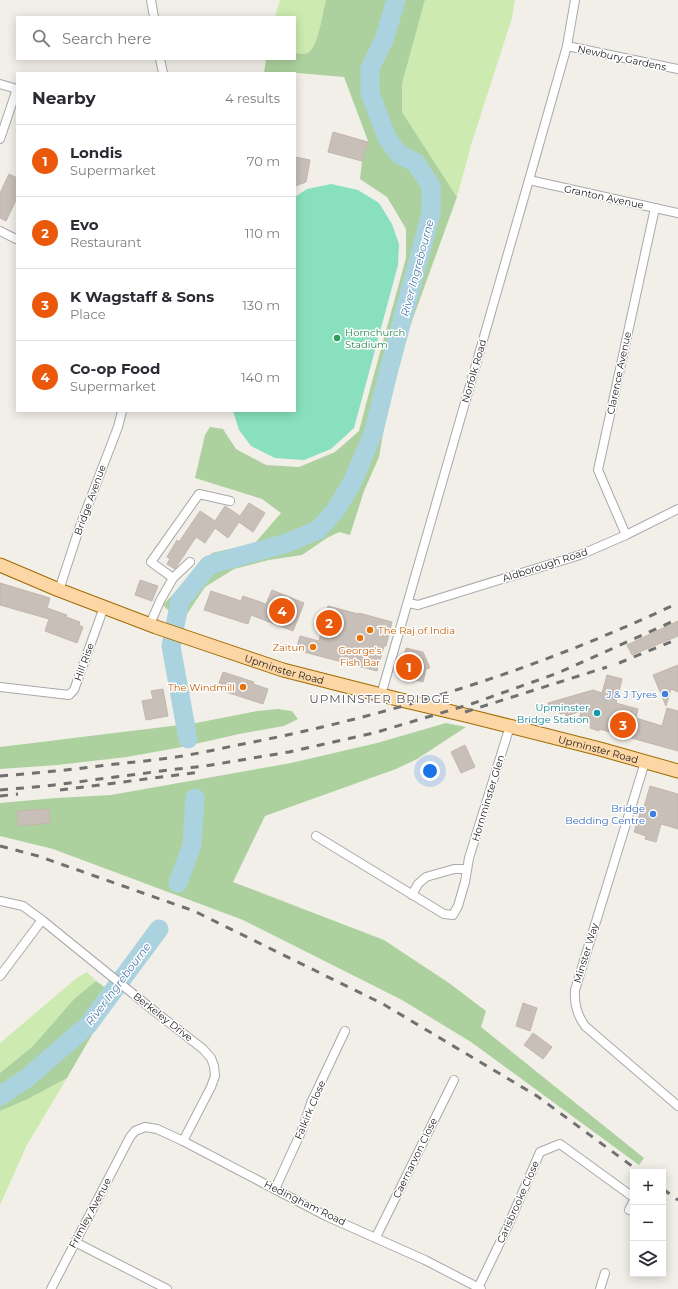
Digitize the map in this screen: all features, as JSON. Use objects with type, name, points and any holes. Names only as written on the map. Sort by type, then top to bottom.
[{"type":"main road","name":"Upminster Road","points":[[0,565],[104,607],[283,670],[510,726],[678,771]]},
{"type":"street","points":[[151,0],[154,16]]},
{"type":"street","name":"Norfolk Road","points":[[381,695],[567,46],[575,0]]},
{"type":"street","name":"Newbury Gardens","points":[[567,46],[678,69]]},
{"type":"street","points":[[160,60],[162,72]]},
{"type":"street","points":[[0,84],[16,89]]},
{"type":"street","points":[[0,139],[16,92]]},
{"type":"street","name":"Granton Avenue","points":[[529,180],[678,213]]},
{"type":"street","name":"Clarence Avenue","points":[[626,535],[598,470],[654,208]]},
{"type":"street","points":[[0,231],[16,239]]},
{"type":"street","name":"Bridge Avenue","points":[[60,590],[78,533],[118,427],[122,412]]},
{"type":"street","points":[[173,578],[151,562],[199,494],[230,501]]},
{"type":"street","name":"Aldborough Road","points":[[408,603],[418,605],[580,555],[678,510]]},
{"type":"street","points":[[150,624],[160,601],[173,578],[190,562]]},
{"type":"street","name":"Hill Rise","points":[[0,687],[69,695],[74,690],[104,607]]},
{"type":"street","name":"Hornminster Glen","points":[[316,836],[444,914],[453,915],[458,906],[467,869],[510,726]]},
{"type":"street","name":"Minster Way","points":[[645,762],[575,990],[575,1004],[580,1019],[585,1026],[678,1106]]},
{"type":"street","points":[[412,895],[418,884],[426,877],[454,869],[467,869]]},
{"type":"street","name":"Berkeley Drive","points":[[0,901],[23,906],[42,920],[130,992],[204,1049],[211,1058],[215,1076],[211,1087],[183,1141]]},
{"type":"street","points":[[0,976],[42,920]]},
{"type":"street","name":"Falkirk Close","points":[[275,1189],[302,1130],[311,1103],[345,1032]]},
{"type":"street","name":"Caernarvon Close","points":[[376,1237],[454,1080]]},
{"type":"street","name":"Hedingham Road","points":[[130,1137],[135,1131],[145,1127],[157,1129],[183,1141],[326,1216],[376,1237],[480,1288]]},
{"type":"street","name":"Frimley Avenue","points":[[51,1289],[130,1137]]},
{"type":"street","name":"Carisbrooke Close","points":[[480,1288],[540,1152],[560,1144],[630,1195]]},
{"type":"street","points":[[629,1210],[632,1205]]},
{"type":"street","points":[[75,1242],[167,1289]]},
{"type":"street","points":[[600,1289],[604,1273]]},
{"type":"green space","points":[[280,0],[326,0],[318,35],[313,48],[307,53],[296,53],[296,16],[275,16]]},
{"type":"green space","points":[[326,0],[425,0],[402,84],[402,112],[457,197],[408,332],[385,422],[379,457],[364,491],[350,535],[339,532],[327,538],[302,555],[269,560],[234,569],[205,587],[185,617],[172,614],[163,605],[212,553],[255,543],[281,513],[262,499],[195,478],[205,435],[210,427],[223,429],[236,449],[266,465],[299,467],[335,452],[359,431],[406,258],[406,229],[387,197],[360,179],[362,161],[368,141],[344,77],[296,72],[264,72],[266,60],[296,60],[296,53],[305,54],[313,48],[318,35]]},
{"type":"green space","points":[[425,0],[515,0],[512,18],[472,142],[457,197],[402,112],[402,84]]},
{"type":"green space","name":"Hornchurch Stadium","points":[[331,184],[358,190],[379,203],[392,224],[399,244],[398,265],[354,428],[331,449],[304,460],[275,458],[251,446],[239,430],[233,412],[296,412],[296,196],[307,189]]},
{"type":"green space","points":[[278,709],[292,711],[298,719],[284,726],[127,757],[57,765],[0,769],[0,747],[196,723],[257,711]]},
{"type":"green space","points":[[446,723],[466,727],[417,759],[396,769],[265,816],[233,882],[384,940],[449,983],[486,1011],[481,1027],[644,1158],[639,1165],[471,1042],[402,1000],[243,920],[53,849],[0,836],[0,803],[111,795],[291,763],[377,743]]},
{"type":"green space","points":[[87,972],[96,981],[74,999],[33,1046],[0,1073],[0,1043],[78,977]]},
{"type":"green space","points":[[96,981],[115,995],[67,1078],[28,1099],[0,1111],[0,1073],[33,1046],[74,999]]},
{"type":"green space","points":[[67,1078],[27,1145],[0,1205],[0,1111],[28,1099]]},
{"type":"building","points":[[333,132],[368,142],[362,161],[328,152]]},
{"type":"building","points":[[296,157],[310,160],[306,182],[296,186]]},
{"type":"building","points":[[9,174],[16,178],[16,200],[6,221],[0,218],[0,193]]},
{"type":"building","points":[[249,503],[265,513],[253,532],[239,522],[228,538],[215,528],[205,543],[196,537],[175,569],[167,564],[170,559],[167,557],[177,540],[179,542],[200,511],[215,521],[225,506],[240,516]]},
{"type":"building","points":[[140,580],[158,586],[152,601],[135,595]]},
{"type":"building","points":[[0,583],[50,598],[47,608],[67,615],[66,617],[80,622],[79,625],[83,627],[77,643],[45,631],[49,619],[0,605]]},
{"type":"building","points":[[272,590],[304,603],[293,631],[251,615],[248,624],[204,610],[211,591],[241,601],[243,596],[266,604]]},
{"type":"building","points":[[328,606],[392,622],[386,646],[384,646],[377,671],[296,650],[300,636],[319,641]]},
{"type":"building","points":[[678,621],[678,636],[632,655],[627,645]]},
{"type":"building","points":[[406,648],[423,652],[430,668],[426,669],[423,682],[401,676]]},
{"type":"building","name":"J & J Tyres","points":[[678,665],[678,692],[671,689],[666,706],[653,675]]},
{"type":"building","name":"The Windmill","points":[[223,672],[254,682],[253,684],[268,689],[263,704],[223,691],[224,685],[219,683]]},
{"type":"building","points":[[607,675],[622,679],[616,703],[638,709],[636,718],[662,726],[667,708],[678,711],[678,751],[599,729],[599,731],[590,728],[591,724],[579,720],[581,711],[566,716],[565,713],[560,714],[559,711],[550,712],[548,703],[593,690],[602,693]]},
{"type":"building","points":[[163,689],[168,716],[146,720],[142,701],[153,699],[151,691]]},
{"type":"building","points":[[465,745],[475,767],[461,773],[451,752]]},
{"type":"building","name":"Bridge Bedding Centre","points":[[650,786],[678,794],[678,829],[661,824],[656,842],[645,839],[646,836],[634,832],[640,813],[642,814]]},
{"type":"building","points":[[49,809],[50,823],[18,826],[17,811]]},
{"type":"building","points":[[523,1003],[537,1008],[530,1031],[516,1026]]},
{"type":"building","points":[[533,1033],[552,1047],[543,1059],[524,1045]]},
{"type":"waterway","name":"River Ingrebourne","points":[[188,739],[171,646],[180,601],[209,565],[287,543],[318,530],[335,511],[353,481],[374,431],[431,213],[431,186],[416,163],[399,154],[387,138],[370,93],[370,68],[384,40],[396,0]]},
{"type":"waterway","name":"River Ingrebourne","points":[[178,883],[192,845],[195,798]]},
{"type":"waterway","name":"River Ingrebourne","points":[[0,1096],[27,1078],[88,1025],[159,929]]},
{"type":"railway","points":[[0,776],[184,756],[351,720],[463,688],[518,669],[572,649],[678,603]]},
{"type":"railway","points":[[0,790],[46,786],[205,766],[289,752],[374,733],[471,704],[558,673],[678,619]]},
{"type":"railway","points":[[619,663],[678,639]]},
{"type":"railway","points":[[465,712],[607,667]]},
{"type":"railway","points":[[60,790],[201,772]]},
{"type":"railway","points":[[0,796],[18,794]]},
{"type":"railway","points":[[0,846],[38,856],[194,911],[383,1004],[537,1096],[636,1169]]},
{"type":"railway","points":[[666,1191],[678,1200]]},
{"type":"place","name":"Hornchurch Stadium","points":[[337,338]]},
{"type":"place","name":"Co-op Food","points":[[282,611]]},
{"type":"place","name":"Evo","points":[[329,623]]},
{"type":"place","name":"The Raj of India","points":[[370,630]]},
{"type":"place","name":"George's Fish Bar","points":[[360,638]]},
{"type":"place","name":"Zaitun","points":[[313,647]]},
{"type":"place","name":"Londis","points":[[409,667]]},
{"type":"place","name":"The Windmill","points":[[243,687]]},
{"type":"place","name":"J & J Tyres","points":[[665,694]]},
{"type":"place","name":"Upminster Bridge Station","points":[[597,713]]},
{"type":"place","name":"K Wagstaff & Sons","points":[[623,725]]},
{"type":"place","name":"Bridge Bedding Centre","points":[[653,814]]},
{"type":"district","name":"UPMINSTER BRIDGE","points":[[380,698]]}]
